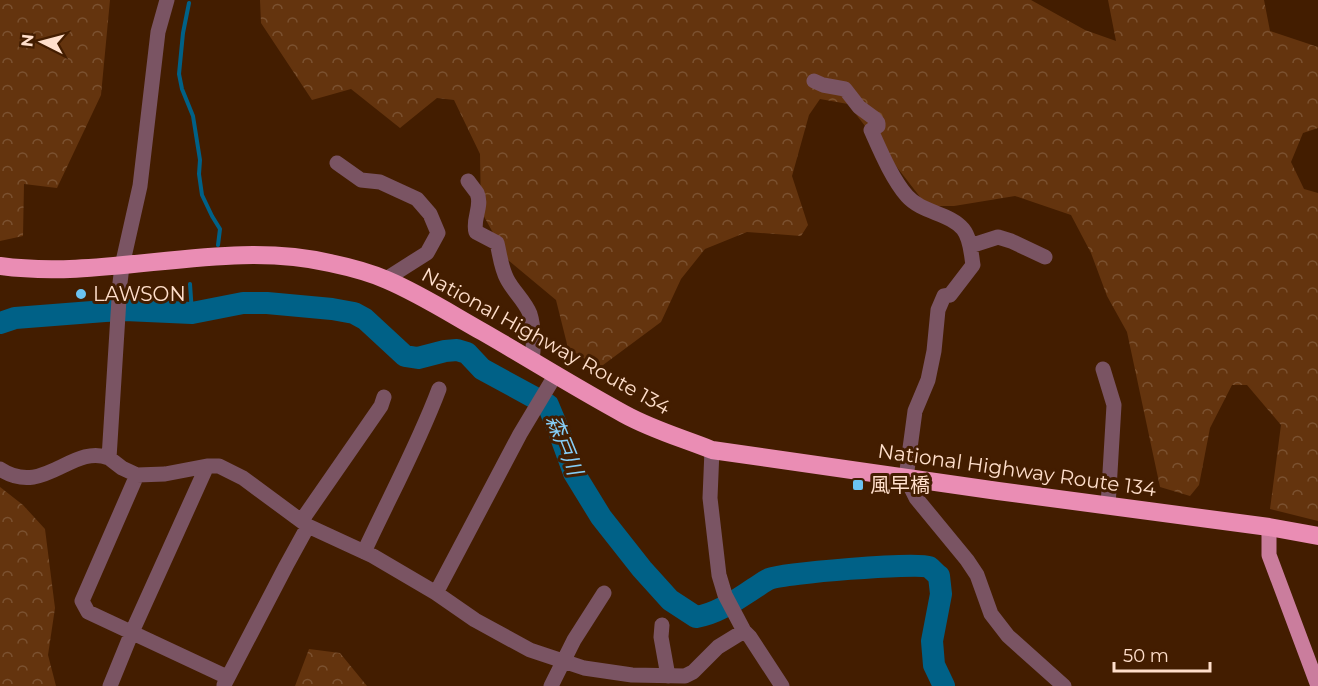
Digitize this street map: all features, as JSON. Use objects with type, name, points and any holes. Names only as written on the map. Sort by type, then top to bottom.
[{"type":"highway","name":"National Highway Route 134","points":[[0,266],[41,269],[122,266],[256,255],[329,263],[386,279],[424,298],[646,425],[712,450],[1269,527],[1318,536]]},
{"type":"main road","points":[[1269,527],[1269,555],[1318,686]]},
{"type":"street","points":[[109,458],[122,266],[140,186],[158,32],[167,0]]},
{"type":"street","points":[[814,81],[823,85],[845,88],[859,107],[874,118],[878,126],[871,130],[900,187],[919,207],[951,220],[963,230],[970,246],[973,265],[950,295],[944,296],[938,310],[934,351],[928,380],[915,411],[906,478],[916,498],[977,575],[991,614],[1008,636],[1064,686]]},
{"type":"street","points":[[337,163],[361,180],[380,182],[417,199],[430,214],[438,233],[427,253],[386,279]]},
{"type":"street","points":[[468,181],[478,195],[476,232],[497,243],[507,279],[530,314],[534,347],[532,360]]},
{"type":"street","points":[[970,246],[998,237],[1045,257]]},
{"type":"street","points":[[1103,369],[1114,405],[1108,506]]},
{"type":"street","points":[[436,593],[520,434],[556,374]]},
{"type":"street","points":[[364,552],[425,426],[439,389]]},
{"type":"street","points":[[137,475],[82,601],[88,612],[132,632],[225,682],[305,523],[381,406],[384,397]]},
{"type":"street","points":[[712,450],[710,498],[719,575],[733,612],[782,686]]},
{"type":"street","points":[[0,469],[22,478],[36,477],[93,455],[109,458],[122,468],[137,475],[165,474],[219,466],[243,478],[305,523],[364,552],[436,593],[475,620],[530,650],[584,668],[678,680],[693,672],[718,647],[744,631]]},
{"type":"street","points":[[110,686],[207,466]]},
{"type":"street","points":[[551,686],[574,640],[604,593]]},
{"type":"street","points":[[662,625],[661,637],[678,680]]},
{"type":"green space","points":[[0,0],[110,0],[101,95],[57,188],[24,184],[23,236],[0,241]]},
{"type":"green space","points":[[260,0],[1031,0],[1085,30],[1116,41],[1108,0],[1264,0],[1270,31],[1318,47],[1318,128],[1303,133],[1291,162],[1304,189],[1318,193],[1318,521],[1270,509],[1281,425],[1247,385],[1232,385],[1210,428],[1199,485],[1190,496],[1160,487],[1127,332],[1107,296],[1091,253],[1071,215],[1015,196],[954,206],[927,206],[848,104],[820,99],[809,115],[792,176],[808,225],[801,236],[747,232],[705,249],[681,279],[661,322],[599,368],[568,348],[556,300],[508,260],[481,211],[480,154],[454,100],[437,98],[400,128],[351,89],[312,100],[261,23]]},
{"type":"green space","points":[[0,487],[23,505],[45,529],[55,608],[48,655],[56,686],[0,686]]},
{"type":"green space","points":[[309,649],[340,653],[367,686],[295,686]]},
{"type":"waterway","points":[[189,3],[179,74],[182,89],[193,116],[200,160],[202,195],[220,229],[218,245]]},
{"type":"waterway","points":[[190,284],[192,313]]},
{"type":"waterway","name":"森戸川","points":[[0,323],[15,318],[105,311],[192,313],[243,303],[267,303],[354,313],[365,319],[405,356],[418,358],[457,350],[467,353],[482,369],[548,405],[574,473],[601,517],[670,600],[696,617],[719,610],[769,579],[823,571],[877,567],[929,567],[939,576],[941,594],[932,641],[934,665],[944,686]]},
{"type":"place","name":"LAWSON","points":[[81,294]]},
{"type":"place","name":"風早橋","points":[[858,485]]}]
